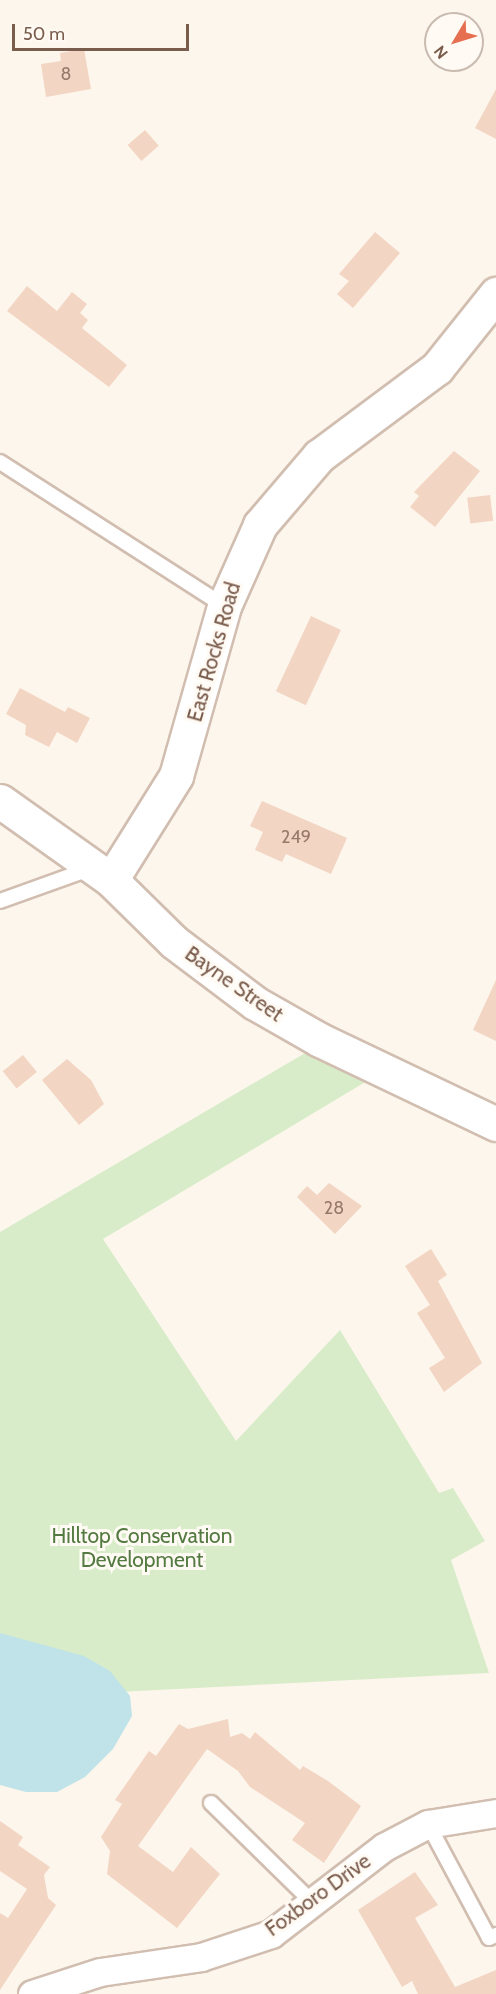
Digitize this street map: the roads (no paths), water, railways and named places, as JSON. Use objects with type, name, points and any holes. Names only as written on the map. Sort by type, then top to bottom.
[{"type":"street","name":"East Rocks Road","points":[[102,874],[176,776],[224,606],[260,525],[277,500],[319,456],[437,369],[496,294]]},
{"type":"street","name":"Bayne Street","points":[[0,801],[102,874],[174,942],[255,1003],[320,1040],[496,1124]]},
{"type":"street","name":"Foxboro Drive","points":[[32,1994],[99,1972],[201,1957],[251,1942],[271,1934],[384,1847],[428,1824],[496,1813]]},
{"type":"lane","points":[[0,462],[224,606]]},
{"type":"lane","points":[[0,901],[102,874]]},
{"type":"lane","points":[[211,1803],[313,1903]]},
{"type":"lane","points":[[428,1824],[489,1938],[496,1935]]},
{"type":"water","points":[[0,1633],[84,1656],[110,1671],[130,1696],[132,1716],[113,1749],[85,1777],[57,1792],[26,1792],[0,1785]]},
{"type":"park label","name":"Hilltop Conservation Development","points":[[142,1548]]}]
